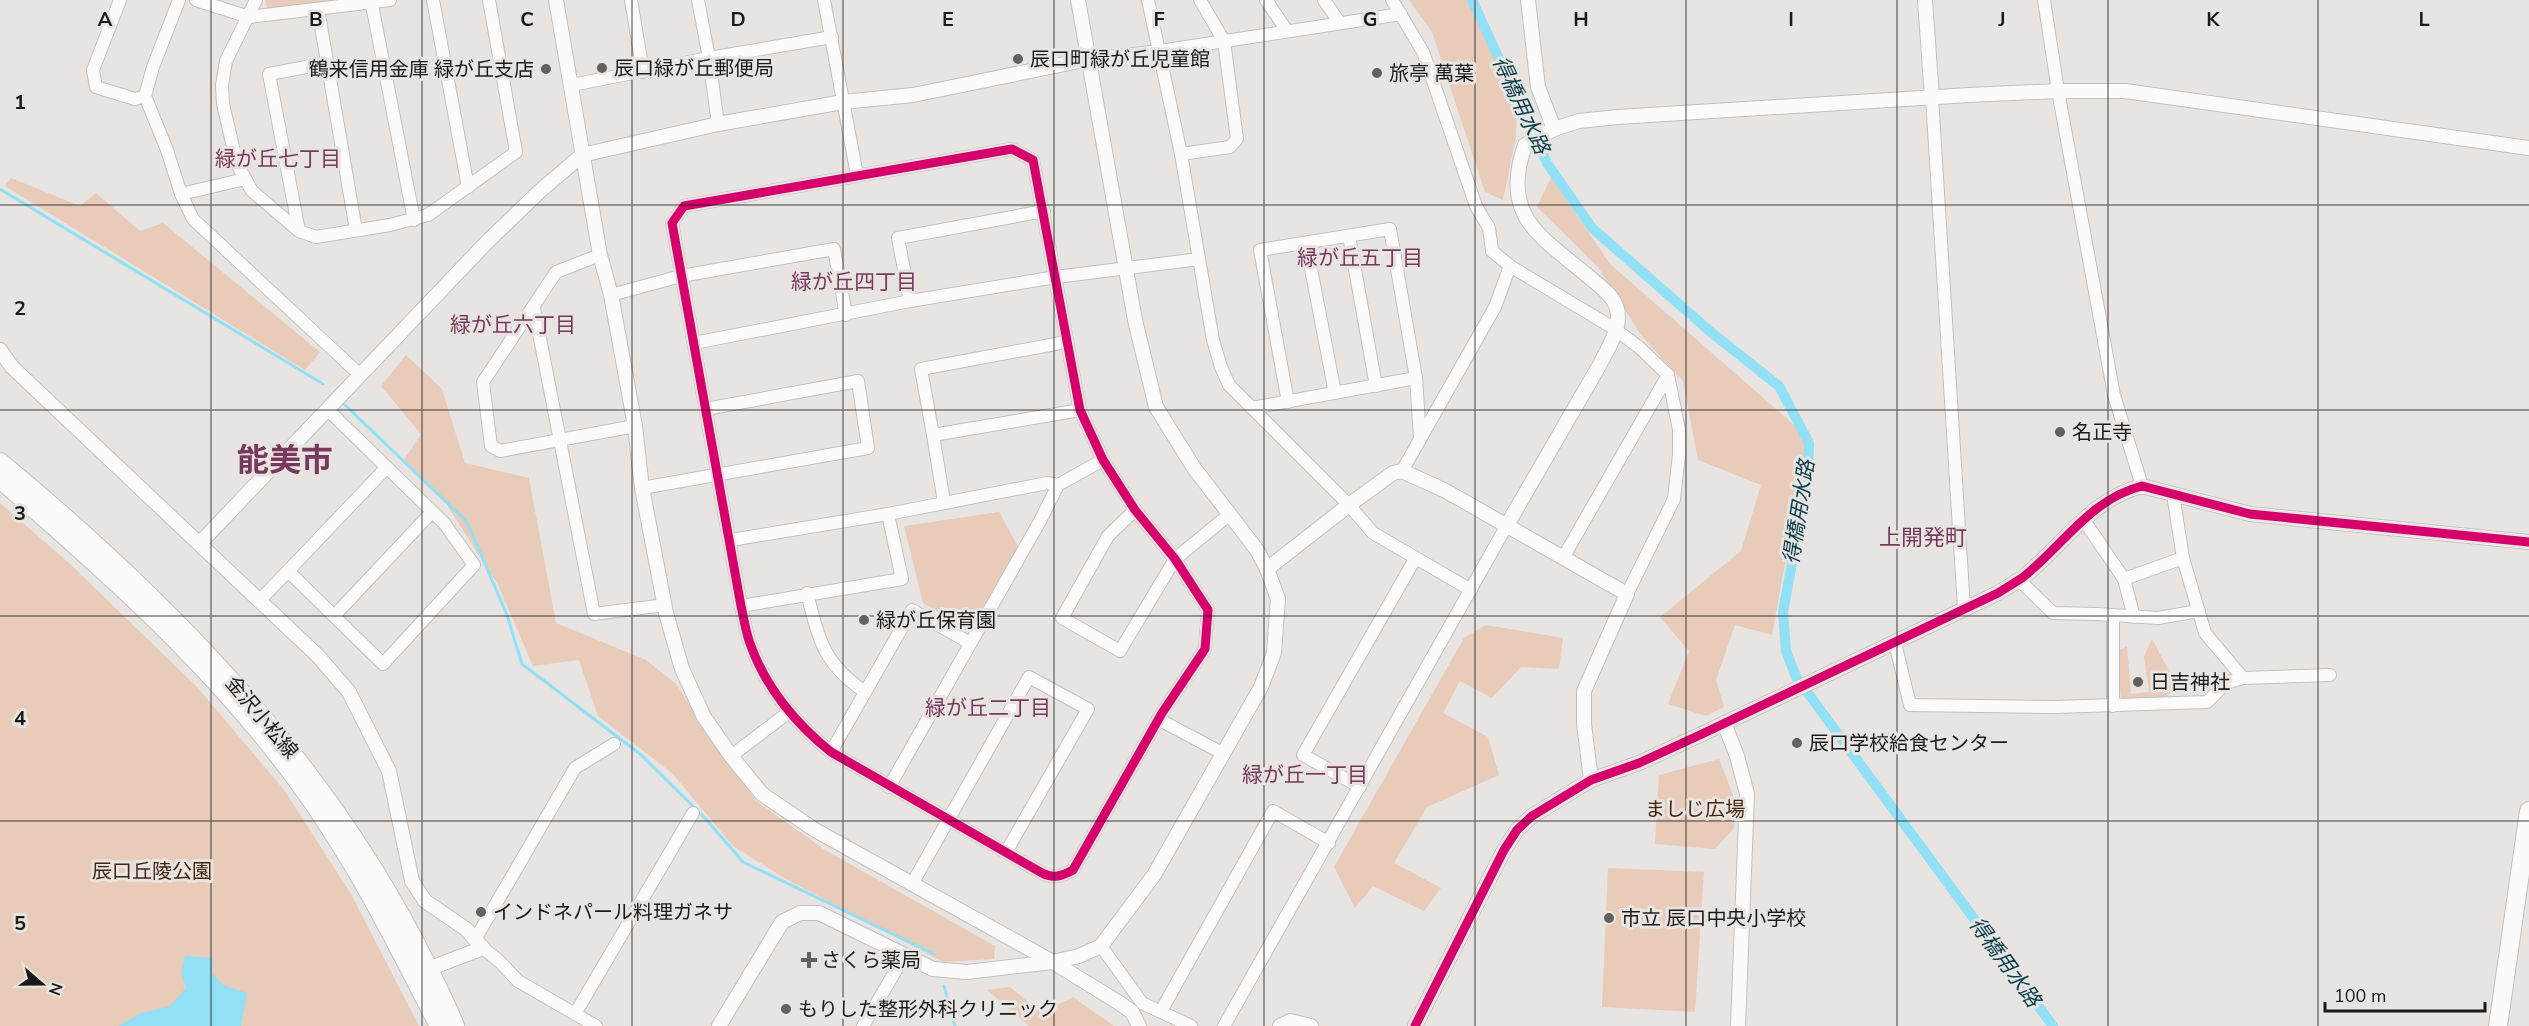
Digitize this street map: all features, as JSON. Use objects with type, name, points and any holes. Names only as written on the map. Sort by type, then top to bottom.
[{"type":"main road","name":"金沢小松線","points":[[0,462],[145,591],[239,688],[321,791],[364,854],[402,918],[439,1026]]},
{"type":"main road","name":"金沢小松線","points":[[0,480],[139,604],[185,649],[272,748],[322,815],[398,943],[421,972],[455,1026]]},
{"type":"main road","points":[[2498,1026],[2529,811]]},
{"type":"street","points":[[120,0],[93,70],[96,87],[135,99],[146,96]]},
{"type":"street","points":[[179,0],[153,67],[146,96],[181,194],[193,219],[359,375]]},
{"type":"street","points":[[196,0],[249,17],[390,0]]},
{"type":"street","points":[[256,0],[226,61],[222,85],[222,104],[237,164],[252,191],[299,231],[316,237],[414,220],[428,215],[516,152],[489,0]]},
{"type":"street","points":[[433,0],[468,187]]},
{"type":"street","points":[[556,0],[600,255],[611,295],[635,426],[642,488],[665,605],[682,669],[704,717],[731,756],[762,794],[815,830],[1053,962],[1132,1012],[1139,1026]]},
{"type":"street","points":[[631,0],[643,72]]},
{"type":"street","points":[[698,0],[718,124]]},
{"type":"street","points":[[824,0],[857,175]]},
{"type":"street","points":[[719,1026],[782,922],[800,912],[819,914],[933,969],[967,972],[1053,962],[1079,956],[1101,946],[1154,875],[1261,687],[1274,653],[1278,599],[1267,569],[1257,550],[1194,468],[1156,406],[1135,320],[1078,0]]},
{"type":"street","points":[[1148,0],[1181,154],[1213,340],[1229,385],[1349,505],[1372,533],[1471,591]]},
{"type":"street","points":[[1181,154],[1230,147],[1237,139],[1224,41],[1200,0]]},
{"type":"street","points":[[1266,0],[1287,31]]},
{"type":"street","points":[[1324,0],[1340,23]]},
{"type":"street","points":[[1392,0],[1423,52],[1476,206],[1489,228],[1492,251],[1510,266],[1615,329],[1640,348],[1668,375],[1679,430],[1679,455],[1674,499],[1627,594],[1584,692],[1584,724],[1591,780]]},
{"type":"street","points":[[1528,0],[1538,87],[1548,132]]},
{"type":"street","points":[[1926,0],[1964,609]]},
{"type":"street","points":[[2044,0],[2058,91],[2114,395],[2142,486]]},
{"type":"street","points":[[371,2],[414,220]]},
{"type":"street","points":[[318,9],[356,231]]},
{"type":"street","points":[[200,543],[487,242],[540,191],[582,155],[718,124],[843,102],[913,95],[1089,59],[1160,51],[1401,14]]},
{"type":"street","points":[[572,85],[832,37]]},
{"type":"street","points":[[299,231],[269,74],[327,63]]},
{"type":"street","points":[[1224,1026],[1612,341],[1617,318],[1616,306],[1600,286],[1532,229],[1524,216],[1517,184],[1519,163],[1525,145],[1548,132],[1579,121],[1598,118],[2058,91],[2125,91],[2529,148]]},
{"type":"street","points":[[1012,149],[1033,160],[1080,410],[1102,460],[1135,510],[1175,559],[1208,610],[1205,649],[1158,719],[1073,870],[1060,876],[1048,876],[831,752],[808,734],[789,712],[768,681],[751,646],[741,606],[731,540],[672,223],[684,206],[857,175],[1012,149]]},
{"type":"street","points":[[181,194],[245,179]]},
{"type":"street","points":[[910,301],[898,238],[1044,211]]},
{"type":"street","points":[[1288,402],[1260,250],[1390,229],[1416,378],[1420,439]]},
{"type":"street","points":[[1349,236],[1376,386]]},
{"type":"street","points":[[1306,243],[1335,393]]},
{"type":"street","points":[[611,295],[681,276],[834,249],[846,315]]},
{"type":"street","points":[[600,255],[556,272],[483,382],[492,446],[500,450],[635,426]]},
{"type":"street","points":[[694,343],[910,301],[1056,277],[1199,259]]},
{"type":"street","points":[[1402,471],[1495,307],[1510,266]]},
{"type":"street","points":[[534,308],[594,614],[665,605]]},
{"type":"street","points":[[944,502],[921,369],[1066,342]]},
{"type":"street","points":[[0,350],[12,367],[318,656],[349,692],[389,771],[412,881],[425,901],[479,943],[518,981],[596,1026]]},
{"type":"street","points":[[1563,558],[1668,375]]},
{"type":"street","points":[[1252,408],[1416,378]]},
{"type":"street","points":[[642,488],[868,448],[858,381],[706,409]]},
{"type":"street","points":[[288,571],[383,664],[474,565],[444,523],[327,409]]},
{"type":"street","points":[[933,435],[1080,410]]},
{"type":"street","points":[[889,787],[1040,521],[1058,485],[1102,460]]},
{"type":"street","points":[[260,600],[387,467]]},
{"type":"street","points":[[1267,569],[1393,473],[1402,471],[1444,490],[1627,594]]},
{"type":"street","points":[[731,540],[888,514],[1047,483],[1058,485]]},
{"type":"street","points":[[1415,1026],[1504,850],[1517,830],[1532,816],[1591,780],[1640,763],[1895,643],[2019,580],[2083,519],[2117,495],[2142,486],[2250,514],[2529,542]]},
{"type":"street","points":[[2173,494],[2183,558],[2205,633],[2243,678]]},
{"type":"street","points":[[1135,510],[1108,536],[1062,618],[1120,651],[1175,559],[1230,514]]},
{"type":"street","points":[[334,616],[432,512]]},
{"type":"street","points":[[741,606],[807,593],[902,579],[888,514]]},
{"type":"street","points":[[2083,519],[2124,579],[2134,617]]},
{"type":"street","points":[[2124,579],[2183,558]]},
{"type":"street","points":[[1360,787],[1303,754],[1415,559]]},
{"type":"street","points":[[2019,580],[2053,613],[2158,618],[2199,611]]},
{"type":"street","points":[[807,593],[819,641],[843,677],[865,692]]},
{"type":"street","points":[[831,752],[912,610],[970,643]]},
{"type":"street","points":[[2113,615],[2113,706]]},
{"type":"street","points":[[1895,643],[1910,705],[2113,706],[2207,702],[2226,683],[2243,678],[2330,675]]},
{"type":"street","points":[[912,884],[1029,677],[1088,709],[1006,852]]},
{"type":"street","points":[[731,756],[789,712]]},
{"type":"street","points":[[1158,719],[1224,754]]},
{"type":"street","points":[[1724,723],[1748,794],[1738,1026]]},
{"type":"street","points":[[421,972],[479,943],[575,768],[614,744]]},
{"type":"street","points":[[1161,1011],[1273,811],[1329,843]]},
{"type":"street","points":[[575,1014],[693,813]]},
{"type":"street","points":[[1101,946],[1142,1003],[1191,1026]]},
{"type":"street","points":[[863,1026],[905,955]]},
{"type":"street","points":[[1280,1026],[1290,1021],[1311,1026]]},
{"type":"green space","points":[[265,0],[341,0],[268,10]]},
{"type":"green space","points":[[1409,0],[1469,0],[1517,103],[1516,136],[1503,200],[1485,192],[1432,32]]},
{"type":"green space","points":[[1551,177],[1610,264],[1808,437],[1772,635],[1735,625],[1716,680],[1724,707],[1706,716],[1668,704],[1689,651],[1660,617],[1741,551],[1761,485],[1698,460],[1683,381],[1641,335],[1598,267],[1537,207]]},
{"type":"green space","points":[[11,178],[80,206],[96,193],[140,231],[163,223],[320,352],[305,370],[5,186]]},
{"type":"green space","points":[[406,355],[442,389],[465,463],[529,478],[556,623],[646,660],[676,684],[756,801],[825,850],[995,946],[994,959],[943,962],[786,879],[733,846],[672,773],[598,716],[579,660],[533,666],[497,583],[445,502],[404,460],[421,434],[381,386]]},
{"type":"green space","name":"辰口丘陵公園","points":[[0,503],[69,563],[197,687],[284,790],[351,894],[419,1026],[0,1026]]},
{"type":"green space","points":[[999,512],[1020,550],[968,629],[923,603],[904,526]]},
{"type":"green space","points":[[1486,625],[1563,638],[1559,669],[1521,667],[1492,698],[1460,681],[1443,713],[1488,737],[1499,775],[1427,807],[1394,863],[1441,888],[1424,911],[1373,886],[1355,908],[1334,867],[1464,638]]},
{"type":"green space","points":[[2152,639],[2176,684],[2166,698],[2121,702],[2118,651],[2127,646],[2131,694],[2149,692],[2144,656]]},
{"type":"green space","name":"ましじ広場","points":[[1719,759],[1733,795],[1734,828],[1715,849],[1655,844],[1659,775]]},
{"type":"green space","points":[[1608,868],[1704,872],[1695,1012],[1602,1007]]},
{"type":"green space","points":[[1010,987],[1041,1013],[1073,997],[1114,1026],[1029,1026],[987,990]]},
{"type":"water","points":[[185,956],[213,958],[212,973],[223,985],[247,993],[241,1026],[119,1026],[139,1014],[170,1006],[186,988],[181,972]]},
{"type":"waterway","name":"得橋用水路","points":[[1472,0],[1547,163],[1592,228],[1712,333],[1779,386],[1809,443],[1808,476],[1783,612],[1786,651],[1796,677],[2053,1026]]},
{"type":"waterway","points":[[0,189],[323,384]]},
{"type":"waterway","points":[[344,404],[467,522],[507,615],[522,664],[640,754],[704,817],[743,862],[934,954]]},
{"type":"waterway","points":[[944,986],[955,1026]]},
{"type":"cycle path","points":[[1012,149],[1033,160],[1080,410],[1103,460],[1135,510],[1175,559],[1208,610],[1205,649],[1162,713],[1073,870],[1054,876],[1042,873],[831,752],[795,718],[765,676],[757,662],[746,631],[672,223],[684,206],[1012,149]]},
{"type":"cycle path","points":[[1415,1026],[1504,850],[1517,830],[1532,816],[1591,780],[1639,763],[1998,593],[2037,566],[2092,513],[2124,492],[2142,486],[2250,514],[2529,542]]},
{"type":"place","name":"辰口町緑が丘児童館","points":[[1018,59]]},
{"type":"place","name":"辰口緑が丘郵便局","points":[[602,68]]},
{"type":"place","name":"鶴来信用金庫 緑が丘支店","points":[[546,69]]},
{"type":"place","name":"旅亭 萬葉","points":[[1377,73]]},
{"type":"place","name":"名正寺","points":[[2060,432]]},
{"type":"place","name":"緑が丘保育園","points":[[864,620]]},
{"type":"place","name":"日吉神社","points":[[2138,682]]},
{"type":"place","name":"辰口学校給食センター","points":[[1797,743]]},
{"type":"place","name":"インドネパール料理ガネサ","points":[[481,912]]},
{"type":"place","name":"市立 辰口中央小学校","points":[[1609,918]]},
{"type":"place","name":"さくら薬局","points":[[809,960]]},
{"type":"place","name":"もりした整形外科クリニック","points":[[786,1009]]},
{"type":"district","name":"緑が丘七丁目","points":[[278,159]]},
{"type":"district","name":"緑が丘五丁目","points":[[1360,258]]},
{"type":"district","name":"緑が丘四丁目","points":[[854,282]]},
{"type":"district","name":"緑が丘六丁目","points":[[513,325]]},
{"type":"district","name":"能美市","points":[[285,460]]},
{"type":"district","name":"上開発町","points":[[1923,537]]},
{"type":"district","name":"緑が丘二丁目","points":[[988,708]]},
{"type":"district","name":"緑が丘一丁目","points":[[1305,775]]}]
